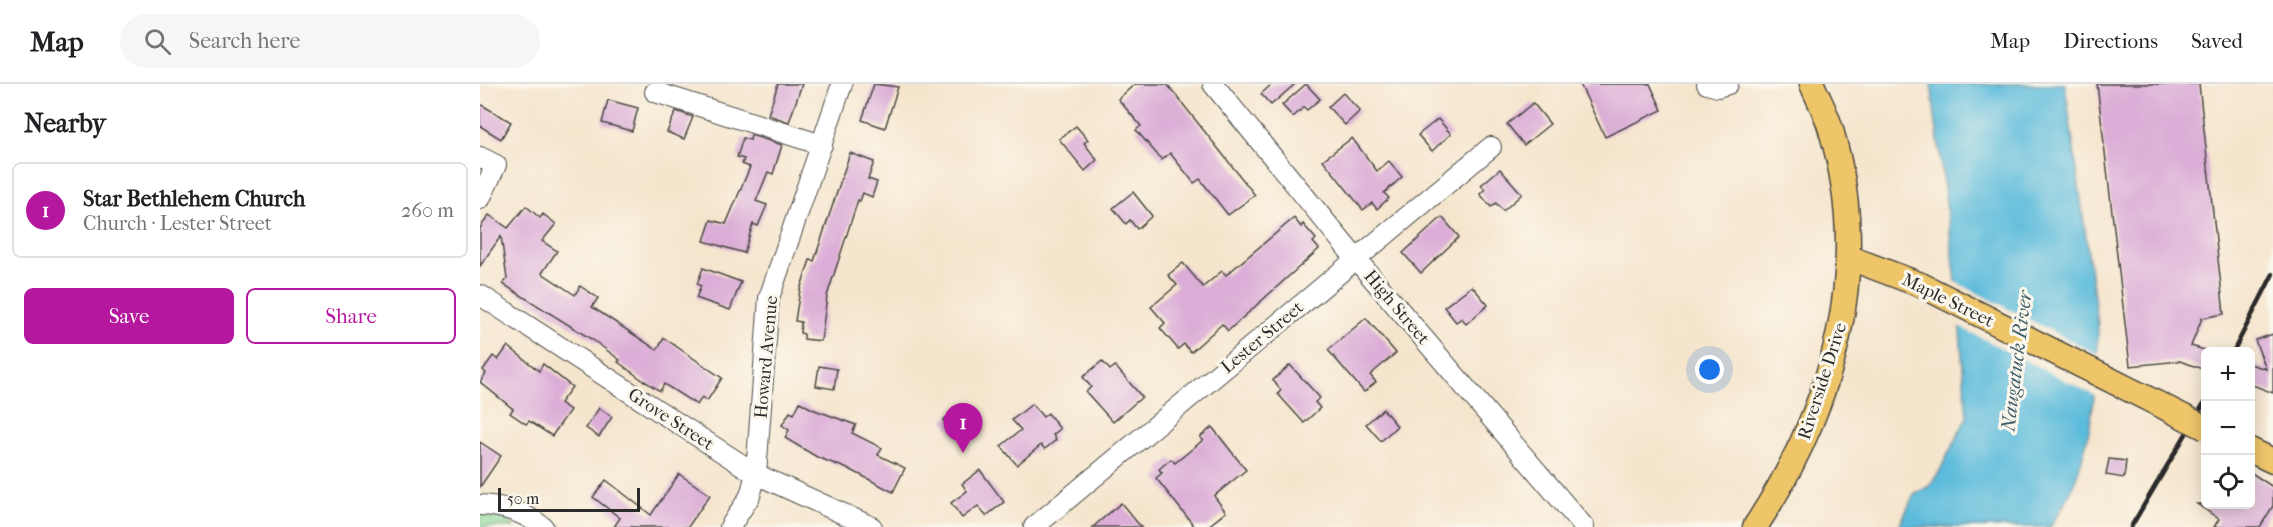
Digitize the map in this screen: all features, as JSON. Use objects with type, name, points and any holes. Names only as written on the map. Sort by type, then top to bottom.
[{"type":"main road","points":[[1812,84],[1831,128],[1842,173],[1850,258]]},
{"type":"main road","name":"Maple Street","points":[[1850,258],[1921,285],[2201,427]]},
{"type":"main road","name":"Riverside Drive","points":[[1755,527],[1791,468],[1820,399],[1842,319],[1850,258]]},
{"type":"street","name":"Howard Avenue","points":[[730,527],[750,496],[756,474],[769,298],[842,84]]},
{"type":"street","points":[[1707,84],[1718,87],[1728,84]]},
{"type":"street","name":"High Street","points":[[1222,87],[1356,259],[1584,527]]},
{"type":"street","points":[[655,92],[822,145]]},
{"type":"street","name":"Lester Street","points":[[1034,527],[1491,147]]},
{"type":"street","points":[[480,157],[495,165],[480,198]]},
{"type":"street","name":"Grove Street","points":[[480,295],[756,474],[872,527]]},
{"type":"street","points":[[480,505],[507,507],[528,516],[543,527]]},
{"type":"green space","points":[[496,504],[514,527],[480,527],[480,516]]},
{"type":"water","name":"Naugatuck River","points":[[1931,84],[2065,84],[2098,325],[2098,345],[2093,407],[2080,467],[2063,507],[2050,527],[1899,527],[1914,494],[1928,487],[1938,474],[1967,417],[1956,282]]},
{"type":"pier","points":[[1952,280],[2101,356],[2096,396],[1956,325]]},
{"type":"building","points":[[778,84],[802,84],[789,122],[768,115]]},
{"type":"building","points":[[874,84],[898,87],[885,128],[862,120]]},
{"type":"building","points":[[1135,84],[1167,84],[1255,195],[1228,215],[1200,179],[1194,183],[1170,153],[1162,160],[1136,130],[1141,126],[1118,99]]},
{"type":"building","points":[[1272,84],[1295,84],[1271,105],[1261,94]]},
{"type":"building","points":[[1306,84],[1320,99],[1307,110],[1304,107],[1293,117],[1282,105]]},
{"type":"building","points":[[1580,84],[1650,84],[1662,110],[1605,137]]},
{"type":"building","points":[[2097,84],[2199,84],[2224,314],[2202,318],[2191,346],[2201,349],[2201,369],[2180,361],[2130,366]]},
{"type":"building","points":[[1343,93],[1360,111],[1345,125],[1328,107]]},
{"type":"building","points":[[608,100],[638,108],[632,131],[602,123]]},
{"type":"building","points":[[1533,103],[1550,124],[1524,145],[1507,124]]},
{"type":"building","points":[[480,104],[511,122],[501,139],[480,126]]},
{"type":"building","points":[[676,111],[693,117],[684,139],[667,132]]},
{"type":"building","points":[[1438,119],[1451,134],[1432,151],[1418,135]]},
{"type":"building","points":[[1076,126],[1088,140],[1084,143],[1097,160],[1085,171],[1059,139]]},
{"type":"building","points":[[751,135],[782,145],[773,174],[768,172],[756,201],[767,205],[758,226],[753,224],[744,253],[704,241],[711,220],[726,224],[750,167],[742,164],[744,159],[737,157],[743,138],[750,140]]},
{"type":"building","points":[[1352,138],[1377,171],[1389,161],[1402,177],[1384,193],[1389,198],[1377,209],[1372,203],[1363,210],[1323,160]]},
{"type":"building","points":[[850,153],[874,162],[868,179],[877,182],[872,197],[863,193],[860,201],[858,200],[827,296],[821,341],[804,339],[804,334],[800,333],[801,322],[795,321],[800,290],[810,260],[814,261]]},
{"type":"building","points":[[1500,169],[1522,194],[1503,211],[1496,203],[1491,207],[1480,194],[1485,189],[1481,185]]},
{"type":"building","points":[[1133,192],[1152,216],[1137,229],[1130,220],[1126,224],[1113,208]]},
{"type":"building","points":[[526,206],[540,218],[543,214],[556,224],[542,241],[557,251],[542,273],[575,295],[580,286],[598,298],[592,307],[657,350],[664,338],[722,378],[707,401],[702,397],[697,405],[664,384],[660,391],[618,362],[620,360],[593,340],[503,284],[507,279],[501,236],[480,266],[480,228],[489,215],[508,228]]},
{"type":"building","points":[[1442,217],[1459,237],[1421,273],[1403,253]]},
{"type":"building","points":[[1294,218],[1301,227],[1303,224],[1316,239],[1313,242],[1319,249],[1228,331],[1222,324],[1191,352],[1184,344],[1178,349],[1160,328],[1165,323],[1151,307],[1177,285],[1168,275],[1183,263],[1203,287],[1222,271],[1226,275]]},
{"type":"building","points":[[703,268],[741,282],[730,310],[696,298],[701,286],[697,284]]},
{"type":"building","points":[[1472,286],[1488,305],[1466,324],[1462,318],[1456,322],[1444,307]]},
{"type":"building","points":[[1366,318],[1396,353],[1370,375],[1376,382],[1364,392],[1328,350]]},
{"type":"building","points":[[2273,334],[2273,393],[2255,386],[2255,366],[2266,369],[2255,340]]},
{"type":"building","points":[[508,346],[539,371],[543,364],[572,387],[560,403],[570,410],[552,436],[529,421],[526,424],[510,413],[513,409],[480,382],[486,373],[483,370],[493,356],[498,360]]},
{"type":"building","points":[[1102,361],[1110,370],[1115,366],[1142,397],[1113,422],[1086,392],[1091,387],[1083,377]]},
{"type":"building","points":[[1290,365],[1320,398],[1315,402],[1320,408],[1304,423],[1278,394],[1281,390],[1273,380]]},
{"type":"building","points":[[819,366],[837,369],[834,389],[816,386]]},
{"type":"building","points":[[800,402],[812,409],[856,425],[852,433],[882,448],[878,455],[905,468],[893,492],[853,471],[817,457],[785,438],[789,430],[782,425],[790,412],[794,414]]},
{"type":"building","points":[[1032,404],[1043,417],[1048,413],[1060,429],[1053,435],[1056,440],[1045,449],[1041,445],[1017,465],[1001,446],[1021,430],[1012,420]]},
{"type":"building","points":[[599,408],[612,417],[599,437],[586,428]]},
{"type":"building","points":[[1383,409],[1397,426],[1381,441],[1366,424]]},
{"type":"building","points":[[955,411],[968,427],[957,436],[943,420]]},
{"type":"building","points":[[1212,427],[1246,470],[1214,496],[1226,512],[1207,527],[1195,527],[1156,478],[1162,473],[1159,469],[1171,459],[1175,463],[1203,440],[1200,437]]},
{"type":"building","points":[[480,442],[501,456],[480,487]]},
{"type":"building","points":[[2109,459],[2126,461],[2124,478],[2106,475]]},
{"type":"building","points":[[980,470],[1004,502],[986,516],[978,506],[962,518],[951,503],[967,491],[962,484]]},
{"type":"building","points":[[679,474],[710,495],[688,527],[614,527],[620,518],[593,497],[606,480],[651,515]]},
{"type":"building","points":[[2255,475],[2273,487],[2273,506],[2260,527],[2214,527],[2219,519],[2204,509],[2255,509]]},
{"type":"building","points":[[1121,503],[1141,527],[1093,527]]},
{"type":"railway","points":[[2236,347],[2273,274]]},
{"type":"railway","points":[[2131,527],[2205,401]]},
{"type":"place","name":"Star Bethlehem Church","points":[[963,453]]}]
